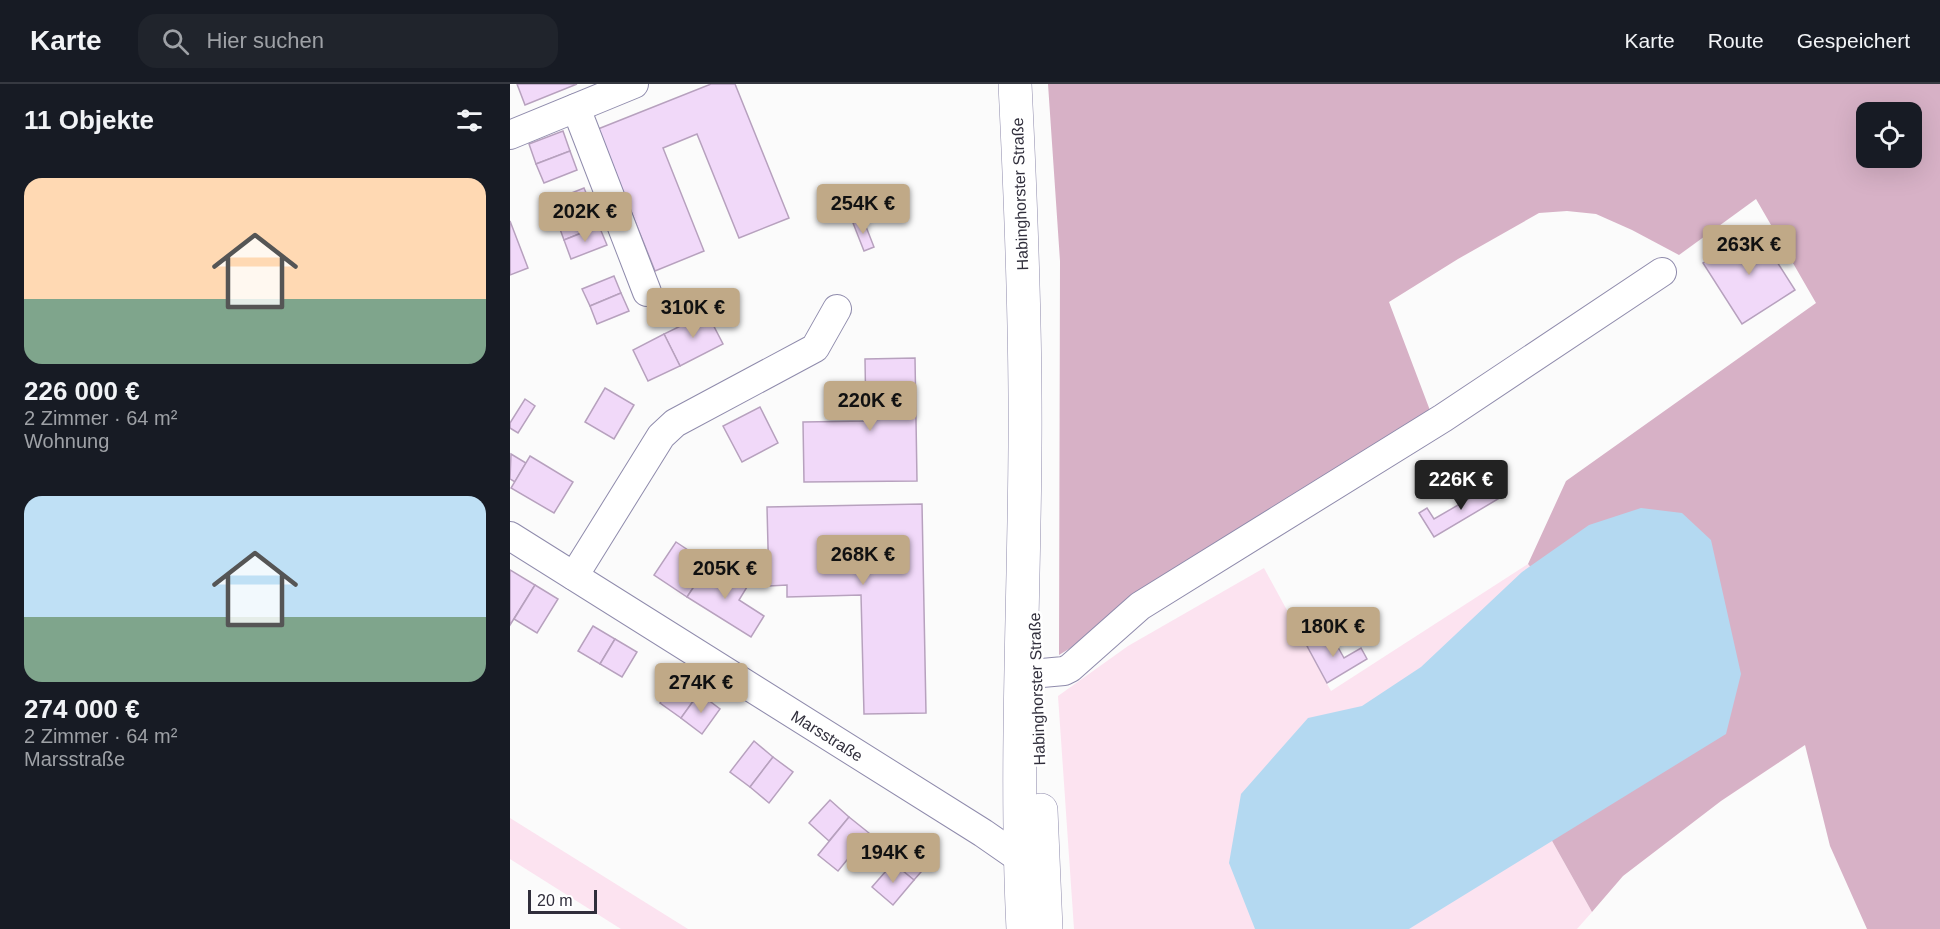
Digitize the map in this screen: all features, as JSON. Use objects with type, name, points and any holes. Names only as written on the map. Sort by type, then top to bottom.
[{"type":"main road","name":"Habinghorster Straße","points":[[1015,84],[1025,350],[1029,674],[1043,861],[1044,929]]},
{"type":"main road","name":"Habinghorster Straße","points":[[1023,929],[1019,858],[1029,674]]},
{"type":"main road","points":[[1019,858],[1031,868],[1034,910],[1044,929]]},
{"type":"street","points":[[510,135],[634,84]]},
{"type":"street","points":[[576,108],[647,292]]},
{"type":"street","points":[[1029,674],[1064,671],[1070,668],[1140,606],[1443,418],[1662,272]]},
{"type":"street","points":[[574,576],[661,436],[675,423],[815,348],[837,309]]},
{"type":"street","name":"Marsstraße","points":[[510,536],[983,833],[1019,858]]},
{"type":"shaded area","points":[[1048,84],[1940,84],[1940,929],[1867,929],[1830,846],[1805,745],[1721,801],[1623,876],[1592,912],[1542,823],[1657,722],[1528,564],[1566,481],[1816,303],[1756,199],[1679,255],[1596,214],[1567,211],[1539,213],[1389,302],[1431,413],[1136,608],[1059,655],[1060,261]]},
{"type":"shaded area","points":[[1528,564],[1657,722],[1542,823],[1592,912],[1577,929],[1074,929],[1058,696],[1128,646],[1264,568],[1331,691]]},
{"type":"shaded area","points":[[510,818],[688,929],[621,929],[510,859]]},
{"type":"water","points":[[1641,508],[1682,513],[1711,540],[1741,674],[1726,734],[1409,929],[1255,929],[1229,863],[1241,794],[1308,718],[1362,706],[1421,667],[1522,572],[1589,525]]},
{"type":"building","points":[[517,84],[577,84],[525,105]]},
{"type":"building","points":[[711,84],[735,84],[789,218],[739,238],[697,134],[663,148],[704,251],[655,271],[598,129]]},
{"type":"building","points":[[563,131],[570,151],[536,164],[529,144]]},
{"type":"building","points":[[570,151],[577,170],[544,183],[536,164]]},
{"type":"building","points":[[584,188],[592,207],[557,221],[549,202]]},
{"type":"building","points":[[592,207],[599,226],[564,240],[557,221]]},
{"type":"building","points":[[863,219],[874,247],[864,251],[853,223]]},
{"type":"building","points":[[510,221],[528,268],[510,275]]},
{"type":"building","points":[[599,226],[607,245],[571,259],[564,240]]},
{"type":"building","points":[[1756,229],[1795,290],[1742,324],[1703,263]]},
{"type":"building","points":[[614,276],[621,293],[590,306],[582,289]]},
{"type":"building","points":[[621,293],[629,311],[597,324],[590,306]]},
{"type":"building","points":[[707,313],[723,344],[680,366],[664,334]]},
{"type":"building","points":[[664,334],[680,366],[648,381],[633,350]]},
{"type":"building","points":[[915,358],[917,481],[804,482],[803,422],[866,421],[865,359]]},
{"type":"building","points":[[605,388],[634,405],[614,439],[585,422]]},
{"type":"building","points":[[525,399],[535,406],[518,433],[510,428],[510,423]]},
{"type":"building","points":[[760,407],[778,443],[742,462],[723,426]]},
{"type":"building","points":[[511,454],[526,463],[515,482],[510,479]]},
{"type":"building","points":[[530,456],[573,482],[554,513],[511,488]]},
{"type":"building","points":[[1496,483],[1503,496],[1434,537],[1419,513],[1427,508],[1434,519]]},
{"type":"building","points":[[922,504],[926,713],[864,714],[861,595],[787,597],[787,585],[769,586],[767,507]]},
{"type":"building","points":[[676,542],[709,564],[687,597],[654,575]]},
{"type":"building","points":[[709,564],[747,587],[739,600],[764,616],[751,637],[687,597]]},
{"type":"building","points":[[510,570],[535,585],[510,625]]},
{"type":"building","points":[[535,585],[558,599],[537,633],[514,619]]},
{"type":"building","points":[[593,626],[615,639],[600,664],[578,651]]},
{"type":"building","points":[[1330,633],[1344,658],[1361,648],[1367,659],[1327,683],[1307,646]]},
{"type":"building","points":[[615,639],[637,652],[622,677],[600,664]]},
{"type":"building","points":[[678,678],[699,693],[681,718],[660,703]]},
{"type":"building","points":[[699,693],[720,709],[702,734],[681,718]]},
{"type":"building","points":[[754,741],[773,757],[750,787],[730,772]]},
{"type":"building","points":[[773,757],[793,772],[769,803],[750,787]]},
{"type":"building","points":[[830,800],[849,817],[829,841],[809,823]]},
{"type":"building","points":[[849,817],[869,833],[838,871],[818,855]]},
{"type":"building","points":[[914,838],[935,856],[914,880],[893,863]]},
{"type":"building","points":[[893,863],[914,880],[893,905],[872,887]]}]
